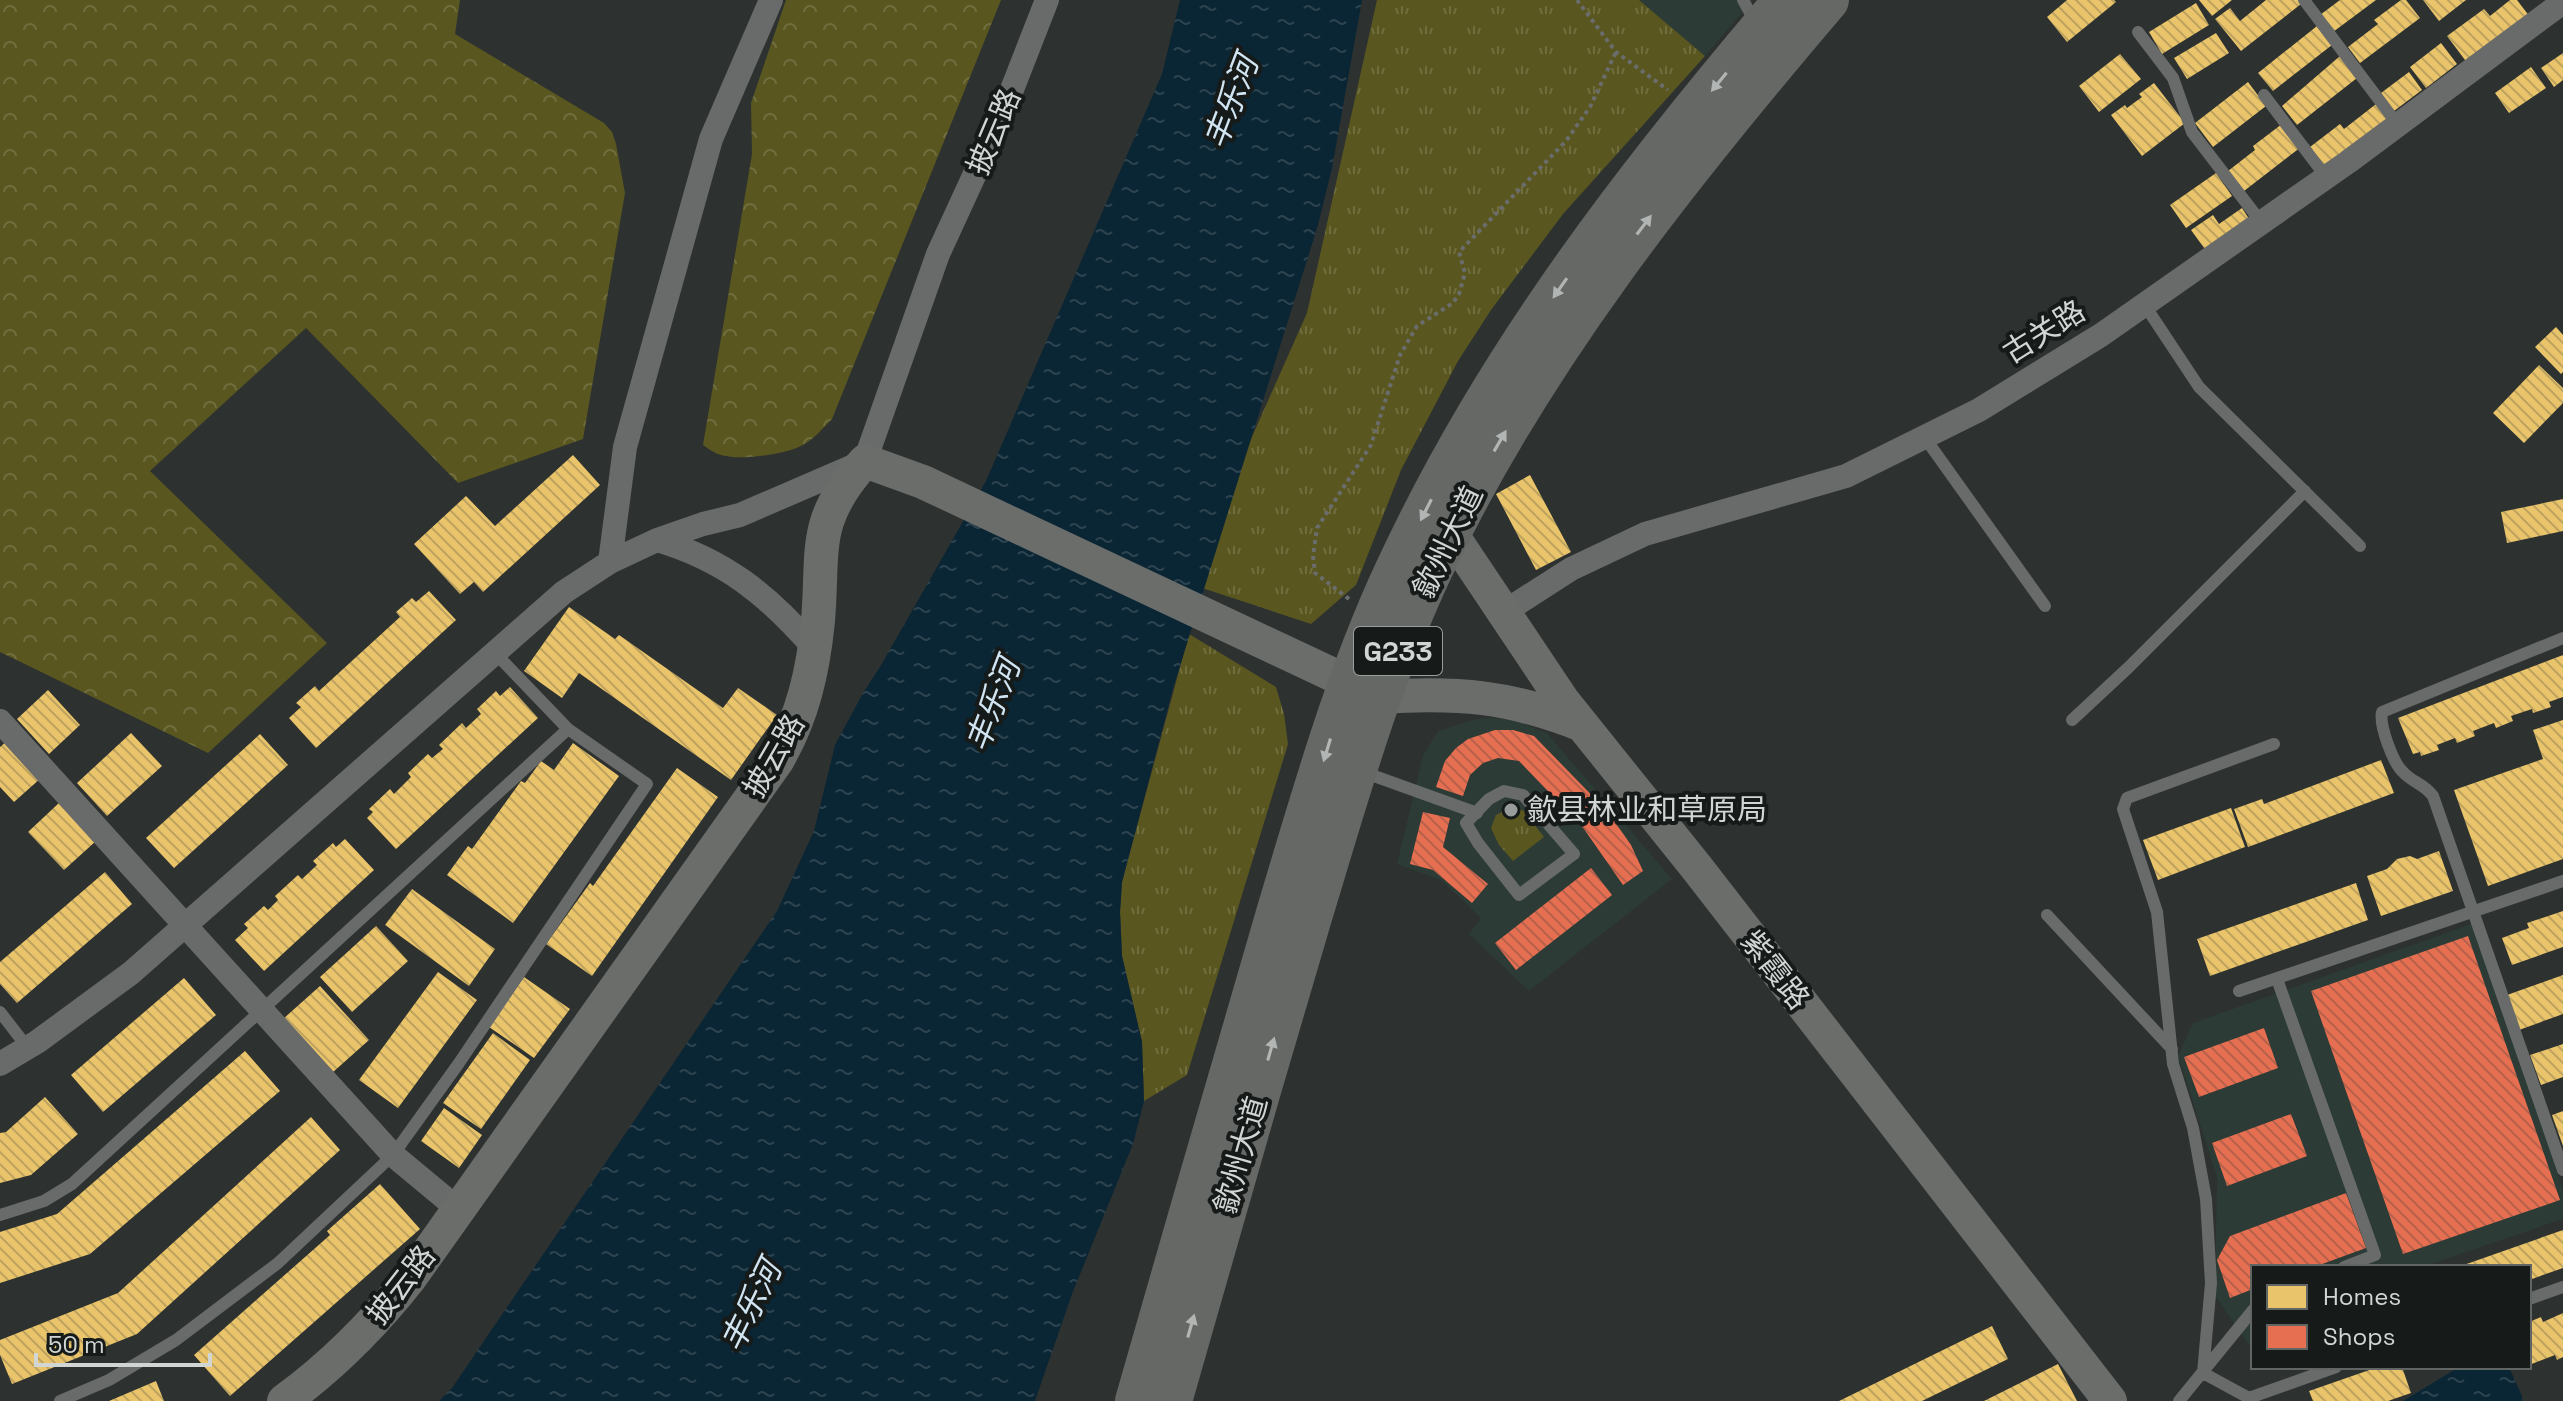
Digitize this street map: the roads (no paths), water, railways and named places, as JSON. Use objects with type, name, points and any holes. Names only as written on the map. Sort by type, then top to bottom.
[{"type":"highway","name":"歙州大道","points":[[1137,1401],[1336,721],[1366,690],[1450,532],[1536,382],[1619,257],[1664,197],[1827,0]]},
{"type":"highway","name":"歙州大道","points":[[1170,1401],[1355,768],[1377,620],[1402,557],[1509,365],[1594,239],[1695,110],[1763,10]]},
{"type":"street","points":[[610,562],[625,447],[711,139],[771,0]]},
{"type":"street","name":"披云路","points":[[284,1401],[333,1362],[385,1310],[777,761],[800,715],[808,691],[823,530],[837,497],[865,461],[938,254],[1002,115],[1047,0]]},
{"type":"street","name":"古关路","points":[[1504,612],[1571,569],[1645,534],[1846,476],[1925,438],[2041,374],[2326,177],[2563,2]]},
{"type":"street","points":[[0,1064],[101,998],[564,592],[610,562],[657,540],[740,515],[865,461],[923,482],[1366,690],[1494,698],[1582,725]]},
{"type":"street","name":"紫霞路","points":[[1450,532],[1563,701],[1697,868],[2110,1401]]},
{"type":"street","points":[[657,540],[691,549],[728,570],[767,599],[814,648]]},
{"type":"street","points":[[0,721],[393,1155],[458,1209]]},
{"type":"lane","points":[[2304,0],[2398,125]]},
{"type":"lane","points":[[2138,32],[2173,78],[2192,132],[2261,222]]},
{"type":"lane","points":[[2264,95],[2326,177]]},
{"type":"lane","points":[[2144,304],[2199,387],[2360,546]]},
{"type":"lane","points":[[1925,438],[2045,606]]},
{"type":"lane","points":[[2072,720],[2305,491]]},
{"type":"lane","points":[[2563,638],[2382,712],[2380,721],[2399,768],[2407,777],[2424,784],[2433,796],[2563,1170]]},
{"type":"lane","points":[[60,1401],[109,1380],[176,1340],[278,1263],[393,1155],[459,1063],[647,784],[568,729],[495,653]]},
{"type":"lane","points":[[0,1215],[27,1209],[72,1184],[568,729]]},
{"type":"lane","points":[[2203,1373],[2211,1283],[2206,1199],[2193,1128],[2173,1064],[2157,912],[2123,809],[2127,798],[2274,744]]},
{"type":"lane","points":[[1355,768],[1477,813]]},
{"type":"lane","points":[[1517,792],[1574,854],[1519,895],[1466,823],[1477,813],[1496,794],[1517,792]]},
{"type":"lane","points":[[2239,991],[2563,881]]},
{"type":"lane","points":[[2047,915],[2172,1049]]},
{"type":"lane","points":[[2277,979],[2375,1255],[2349,1265]]},
{"type":"lane","points":[[0,1012],[28,1048]]},
{"type":"lane","points":[[2531,1298],[2563,1287]]},
{"type":"lane","points":[[2179,1401],[2251,1313]]},
{"type":"lane","points":[[2203,1373],[2249,1398],[2330,1369]]},
{"type":"water","name":"丰乐河","points":[[1180,0],[1362,0],[1332,168],[1318,225],[1174,685],[1122,882],[1122,956],[1142,1042],[1144,1101],[1133,1144],[1072,1294],[1035,1401],[439,1401],[452,1388],[777,911],[814,831],[835,745],[986,481],[1162,74]]},
{"type":"water","points":[[2456,1369],[2510,1369],[2522,1396],[2522,1401],[2403,1401]]},
{"type":"place","name":"歙县林业和草原局","points":[[1511,810]]}]
